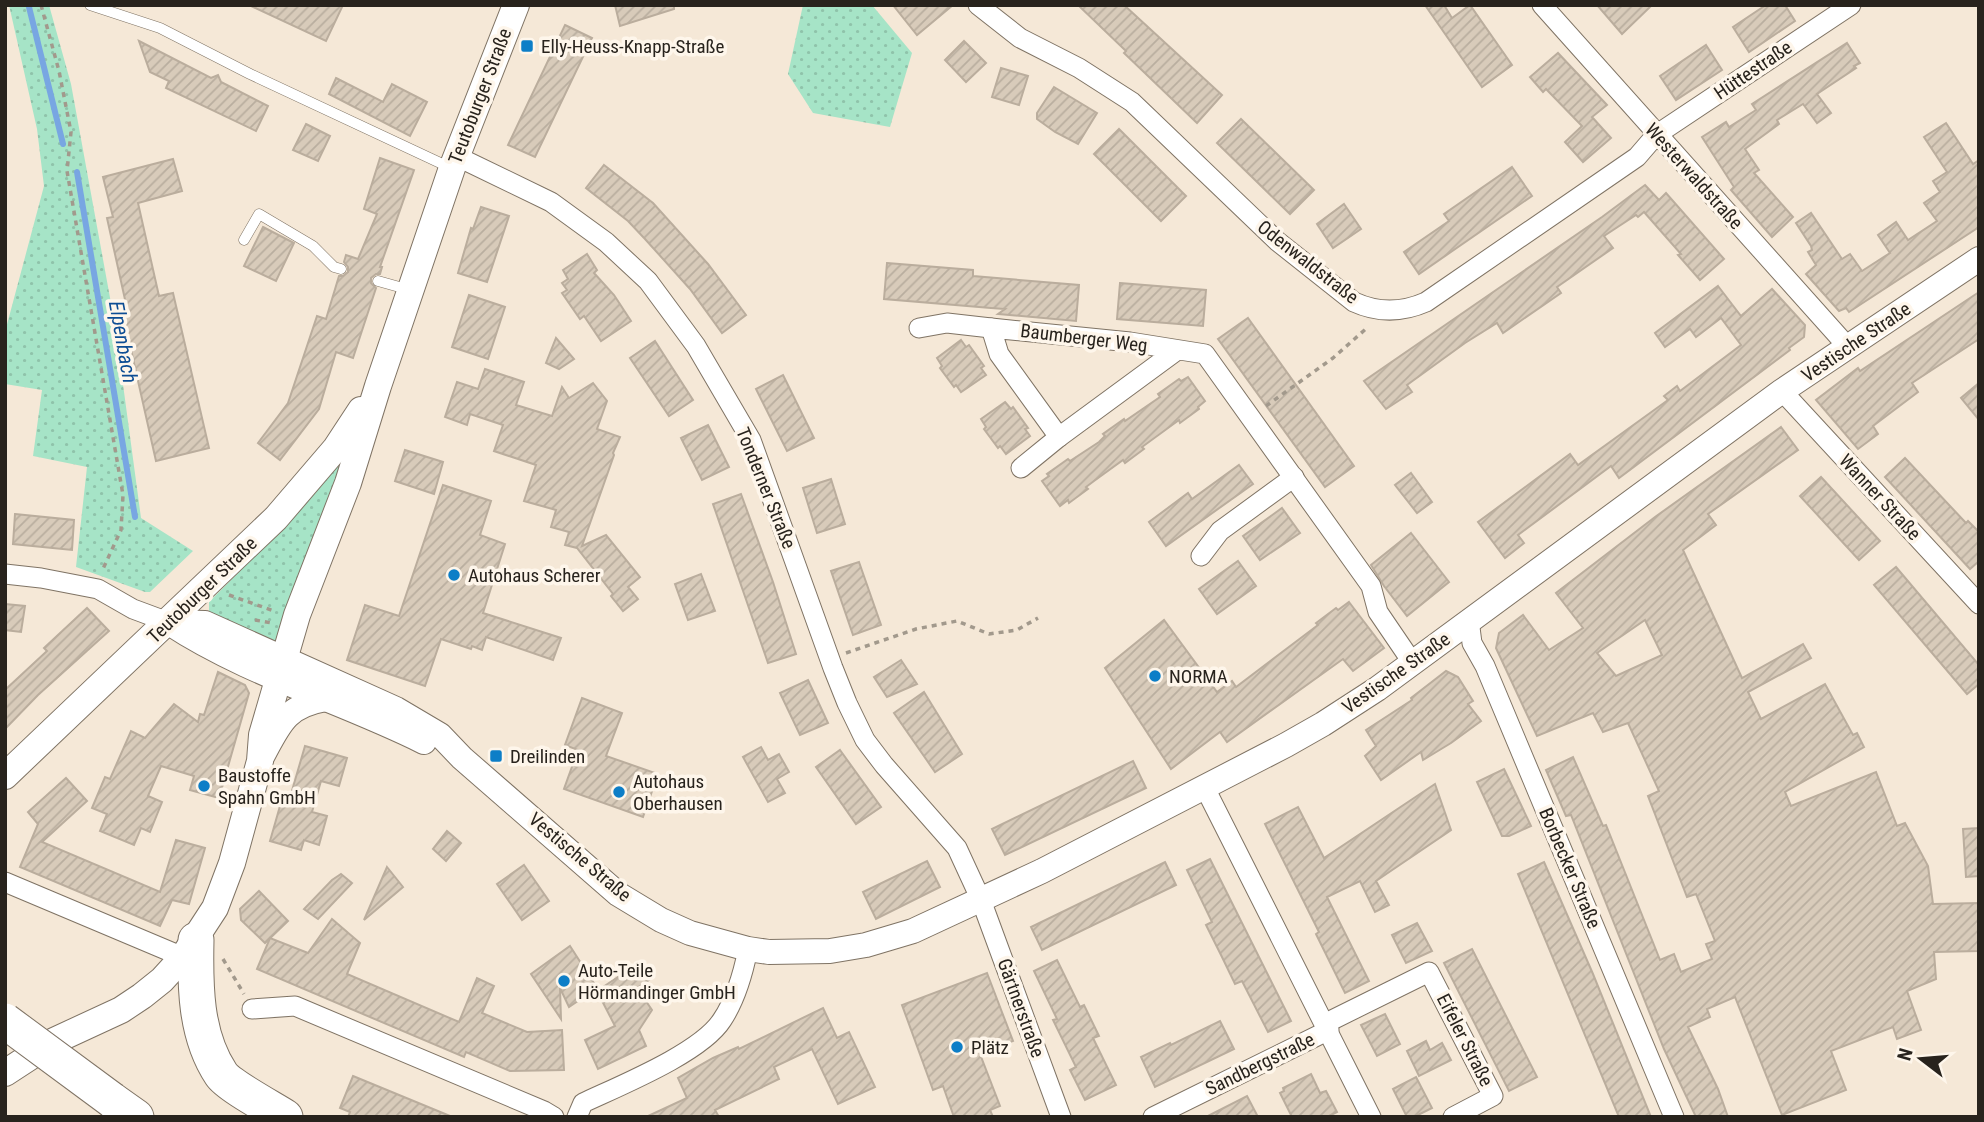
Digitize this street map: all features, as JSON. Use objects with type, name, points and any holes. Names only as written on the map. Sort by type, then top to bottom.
[{"type":"highway","points":[[194,941],[198,1009],[206,1042],[222,1076],[285,1117]]},
{"type":"highway","points":[[5,1021],[124,1108]]},
{"type":"main road","name":"Teutoburger Straße","points":[[280,669],[291,623],[348,483],[454,162],[516,5]]},
{"type":"main road","name":"Teutoburger Straße","points":[[5,776],[276,518],[336,448],[378,386]]},
{"type":"main road","points":[[5,1073],[54,1041],[121,1010],[142,996],[162,980],[194,941],[215,908],[232,863],[260,761],[262,735],[280,669]]},
{"type":"street","name":"Odenwaldstraße","points":[[978,5],[1020,38],[1079,68],[1132,102],[1277,241],[1354,302],[1368,308],[1385,311],[1405,309],[1426,302],[1637,157],[1656,135]]},
{"type":"street","name":"Westerwaldstraße","points":[[1542,5],[1848,347]]},
{"type":"street","name":"Hüttestraße","points":[[1656,135],[1851,5]]},
{"type":"street","name":"Tonderner Straße","points":[[454,162],[551,202],[606,242],[648,281],[696,346],[751,440],[833,668],[865,740],[957,848],[981,900]]},
{"type":"street","name":"Vestische Straße","points":[[280,669],[315,671],[396,709],[440,735],[462,758],[618,894],[676,927],[706,939],[748,949],[789,953],[830,951],[866,944],[913,931],[981,900],[1323,724],[1377,689],[1782,391],[1979,259]]},
{"type":"street","name":"Baumberger Weg","points":[[919,328],[947,323],[1130,342],[1205,354],[1371,586],[1378,612],[1412,662]]},
{"type":"street","name":"Baumberger Weg","points":[[991,328],[999,354],[1059,437]]},
{"type":"street","name":"Baumberger Weg","points":[[1021,468],[1176,351]]},
{"type":"street","name":"Wanner Straße","points":[[1782,391],[1979,604]]},
{"type":"street","points":[[1201,555],[1220,531],[1294,477]]},
{"type":"street","points":[[5,574],[98,589],[133,609],[168,622],[198,642],[280,669]]},
{"type":"street","name":"Borbecker Straße","points":[[1469,620],[1472,643],[1485,666],[1674,1117]]},
{"type":"street","name":"Vestische Straße","points":[[280,669],[326,699],[462,758]]},
{"type":"street","points":[[260,761],[283,719],[299,707],[326,699]]},
{"type":"street","points":[[1204,786],[1371,1117]]},
{"type":"street","points":[[5,882],[194,941]]},
{"type":"street","name":"Gärtnerstraße","points":[[981,900],[1061,1117]]},
{"type":"street","points":[[578,1117],[583,1103],[695,1046],[721,1023],[743,976],[748,949]]},
{"type":"street","name":"Eifeler Straße","points":[[1327,1026],[1429,972],[1493,1096],[1453,1117]]},
{"type":"street","points":[[252,1009],[295,1006],[554,1117]]},
{"type":"street","name":"Sandbergstraße","points":[[1153,1117],[1327,1026]]},
{"type":"lane","points":[[90,5],[160,28],[250,74],[454,162]]},
{"type":"lane","points":[[244,240],[260,214],[313,246],[334,267],[341,269]]},
{"type":"lane","points":[[378,281],[411,290]]},
{"type":"path","points":[[41,5],[72,132],[68,171],[123,495],[121,530],[102,569],[98,589]]},
{"type":"path","points":[[1251,416],[1333,358],[1385,311]]},
{"type":"path","points":[[208,584],[216,595],[225,594],[268,608],[291,623]]},
{"type":"path","points":[[833,668],[844,654],[916,629],[957,621],[989,634],[1017,629],[1038,618]]},
{"type":"path","points":[[255,620],[280,625],[291,623]]},
{"type":"path","points":[[194,941],[252,1009]]},
{"type":"green space","points":[[9,5],[49,5],[71,84],[115,325],[141,518],[193,551],[150,592],[76,567],[87,467],[33,456],[42,390],[5,384],[5,332],[44,186],[37,129]]},
{"type":"green space","points":[[803,5],[872,5],[912,53],[890,127],[813,113],[788,74]]},
{"type":"green space","points":[[346,455],[277,642],[269,644],[209,615],[209,602],[295,516]]},
{"type":"building","points":[[249,5],[343,5],[326,41]]},
{"type":"building","points":[[615,5],[674,5],[674,9],[620,26]]},
{"type":"building","points":[[893,5],[953,5],[917,35]]},
{"type":"building","points":[[1078,5],[1124,5],[1222,95],[1197,123]]},
{"type":"building","points":[[1425,5],[1444,5],[1452,18],[1470,5],[1512,65],[1482,87]]},
{"type":"building","points":[[1597,5],[1652,5],[1622,34]]},
{"type":"building","points":[[1766,5],[1785,5],[1795,21],[1749,52],[1733,27]]},
{"type":"building","points":[[565,25],[592,38],[535,157],[508,145]]},
{"type":"building","points":[[139,41],[211,78],[218,75],[221,82],[268,106],[256,131],[166,88],[169,81],[150,72]]},
{"type":"building","points":[[964,41],[986,63],[966,82],[945,60]]},
{"type":"building","points":[[1847,43],[1860,63],[1817,94],[1831,113],[1817,123],[1803,104],[1777,120],[1779,124],[1745,149],[1759,170],[1754,173],[1793,217],[1772,237],[1731,190],[1734,187],[1702,137],[1726,122],[1729,127],[1756,110],[1752,104]]},
{"type":"building","points":[[1706,45],[1722,70],[1676,100],[1660,76]]},
{"type":"building","points":[[1558,53],[1607,105],[1592,117],[1611,138],[1583,162],[1565,142],[1582,126],[1546,89],[1543,92],[1530,77]]},
{"type":"building","points":[[1001,68],[1028,76],[1019,105],[992,97]]},
{"type":"building","points":[[336,78],[383,102],[392,84],[427,102],[410,136],[329,94]]},
{"type":"building","points":[[1054,87],[1097,113],[1078,144],[1037,119],[1037,113]]},
{"type":"building","points":[[1241,119],[1314,190],[1290,214],[1217,143]]},
{"type":"building","points":[[1946,123],[1973,164],[1979,160],[1979,227],[1849,312],[1846,308],[1839,311],[1806,274],[1816,265],[1808,252],[1812,250],[1811,246],[1796,223],[1811,213],[1842,259],[1850,254],[1862,271],[1890,253],[1878,235],[1896,222],[1908,240],[1937,221],[1924,203],[1940,192],[1933,181],[1947,172],[1924,137]]},
{"type":"building","points":[[306,124],[330,136],[318,161],[293,150]]},
{"type":"building","points":[[1119,129],[1186,196],[1161,221],[1094,154]]},
{"type":"building","points":[[380,158],[414,170],[380,267],[380,274],[371,278],[371,283],[376,288],[353,358],[336,352],[319,409],[280,460],[258,443],[288,403],[317,316],[326,319],[339,276],[348,272],[344,262],[346,255],[358,259],[377,214],[364,209]]},
{"type":"building","points":[[173,159],[182,191],[138,203],[159,296],[173,293],[209,448],[156,461],[121,305],[126,304],[107,218],[113,217],[103,177]]},
{"type":"building","points":[[604,165],[653,203],[708,264],[746,315],[722,333],[690,289],[645,239],[628,221],[586,188]]},
{"type":"building","points":[[1512,167],[1532,196],[1419,274],[1404,252],[1449,221],[1444,214]]},
{"type":"building","points":[[1645,185],[1659,200],[1666,193],[1724,259],[1700,280],[1644,212],[1604,236],[1613,248],[1557,287],[1561,293],[1503,333],[1497,323],[1465,343],[1407,385],[1412,392],[1386,409],[1364,381],[1602,217]]},
{"type":"building","points":[[1344,204],[1361,229],[1333,248],[1317,224]]},
{"type":"building","points":[[481,207],[509,216],[487,282],[458,273],[471,228],[473,229]]},
{"type":"building","points":[[263,227],[294,243],[276,281],[244,266]]},
{"type":"building","points":[[587,254],[597,270],[594,273],[614,295],[631,321],[601,341],[584,316],[580,319],[562,293],[567,290],[562,283],[568,279],[563,270]]},
{"type":"building","points":[[887,263],[973,270],[973,276],[1079,285],[1076,321],[998,314],[1005,309],[884,299]]},
{"type":"building","points":[[1120,283],[1206,290],[1203,326],[1117,319]]},
{"type":"building","points":[[1718,286],[1741,316],[1772,289],[1805,325],[1804,337],[1619,478],[1611,466],[1518,535],[1524,543],[1505,558],[1478,522],[1570,454],[1578,465],[1668,400],[1664,396],[1677,386],[1680,391],[1741,345],[1721,318],[1696,337],[1690,329],[1665,347],[1655,333]]},
{"type":"building","points":[[1979,292],[1979,339],[1912,383],[1918,392],[1873,426],[1878,434],[1858,449],[1816,400],[1858,368],[1860,371]]},
{"type":"building","points":[[469,295],[505,307],[488,359],[452,347]]},
{"type":"building","points":[[1248,318],[1354,466],[1325,487],[1218,339]]},
{"type":"building","points":[[556,338],[574,359],[559,369],[546,363]]},
{"type":"building","points":[[961,340],[966,347],[969,345],[984,366],[981,368],[986,375],[961,392],[940,368],[942,366],[937,358]]},
{"type":"building","points":[[655,341],[693,400],[669,416],[630,358]]},
{"type":"building","points":[[485,369],[524,382],[516,405],[552,416],[562,387],[569,398],[593,383],[607,401],[597,429],[620,437],[582,546],[606,535],[640,577],[628,587],[638,599],[623,611],[577,548],[565,545],[569,532],[551,527],[556,510],[524,501],[536,465],[494,451],[503,425],[470,414],[467,425],[445,417],[457,382],[478,389]]},
{"type":"building","points":[[783,375],[814,438],[787,451],[756,389]]},
{"type":"building","points":[[1188,377],[1205,401],[1199,409],[1142,447],[1144,449],[1125,463],[1123,460],[1069,503],[1068,500],[1060,506],[1042,481],[1049,476],[1047,474],[1099,442],[1105,436],[1103,434],[1160,397],[1158,394],[1179,379],[1181,381]]},
{"type":"building","points":[[1979,383],[1979,420],[1961,398]]},
{"type":"building","points":[[1005,402],[1011,409],[1013,407],[1028,428],[1025,429],[1030,436],[1006,454],[984,429],[986,427],[981,419]]},
{"type":"building","points":[[708,425],[729,467],[702,480],[681,438]]},
{"type":"building","points":[[1781,427],[1798,450],[1708,514],[1716,525],[1683,550],[1742,678],[1803,644],[1811,658],[1748,692],[1761,719],[1825,684],[1853,735],[1857,733],[1864,747],[1785,792],[1791,806],[1876,772],[1897,826],[1905,823],[1928,866],[1933,904],[1979,903],[1979,951],[1934,952],[1936,979],[1907,991],[1921,1030],[1897,1039],[1893,1027],[1831,1051],[1846,1090],[1782,1115],[1735,997],[1707,1009],[1710,1017],[1688,1027],[1718,1089],[1728,1117],[1696,1117],[1664,1049],[1571,815],[1566,816],[1546,770],[1573,757],[1603,826],[1606,825],[1660,960],[1674,954],[1681,972],[1712,959],[1706,944],[1715,941],[1696,894],[1687,897],[1648,796],[1659,791],[1628,723],[1603,732],[1593,713],[1537,736],[1496,648],[1499,633],[1523,615],[1549,650],[1583,628],[1556,593],[1655,517]],"holes":[[[1645,620],[1662,655],[1616,676],[1597,653]]]},
{"type":"building","points":[[405,450],[443,462],[434,494],[395,481]]},
{"type":"building","points":[[1905,458],[1966,523],[1968,521],[1979,532],[1979,561],[1970,569],[1885,477]]},
{"type":"building","points":[[1239,465],[1253,484],[1166,546],[1149,522],[1188,493],[1192,499]]},
{"type":"building","points":[[1411,473],[1432,502],[1417,513],[1395,485]]},
{"type":"building","points":[[1821,477],[1880,541],[1859,560],[1800,496]]},
{"type":"building","points":[[831,479],[845,524],[817,533],[803,488]]},
{"type":"building","name":"Autohaus Scherer","points":[[443,485],[491,501],[480,535],[505,544],[483,613],[561,638],[553,660],[486,637],[482,650],[441,639],[425,686],[347,660],[365,605],[399,616]]},
{"type":"building","points":[[741,494],[796,654],[768,663],[713,504]]},
{"type":"building","points":[[1282,508],[1300,533],[1260,560],[1243,536]]},
{"type":"building","points":[[15,514],[74,520],[72,550],[13,544]]},
{"type":"building","points":[[1411,533],[1449,582],[1407,616],[1371,565]]},
{"type":"building","points":[[1238,561],[1256,586],[1217,614],[1199,589]]},
{"type":"building","points":[[859,562],[881,625],[853,635],[831,571]]},
{"type":"building","points":[[1896,567],[1979,665],[1979,684],[1967,694],[1874,585]]},
{"type":"building","points":[[701,574],[715,611],[688,620],[675,584]]},
{"type":"building","points":[[1349,602],[1384,648],[1353,671],[1343,659],[1227,742],[1220,732],[1171,769],[1105,668],[1164,620],[1217,692],[1232,681],[1236,687],[1318,625],[1316,623]]},
{"type":"building","points":[[5,604],[25,606],[21,632],[5,630]]},
{"type":"building","points":[[87,608],[109,631],[38,695],[5,729],[5,690],[47,651],[44,648]]},
{"type":"building","points":[[901,660],[917,684],[887,697],[874,677]]},
{"type":"building","points":[[1446,671],[1458,677],[1473,701],[1468,704],[1481,721],[1423,760],[1421,752],[1381,780],[1365,756],[1376,746],[1366,730],[1412,700],[1411,698]]},
{"type":"building","points":[[218,672],[245,685],[249,693],[219,798],[190,790],[194,776],[161,766],[148,796],[162,802],[150,832],[141,828],[134,845],[100,831],[107,814],[92,808],[105,777],[110,779],[131,731],[145,738],[174,704],[198,722],[200,714],[204,715]]},
{"type":"building","points":[[808,680],[828,723],[800,735],[780,693]]},
{"type":"building","points":[[924,692],[962,754],[935,772],[894,713]]},
{"type":"building","points":[[582,698],[622,713],[606,756],[658,774],[643,817],[564,789],[578,750],[565,745]]},
{"type":"building","points":[[305,746],[347,758],[339,786],[321,781],[312,812],[327,816],[319,845],[304,840],[301,850],[270,841],[284,792],[291,794]]},
{"type":"building","points":[[761,747],[768,760],[779,754],[789,772],[777,779],[785,793],[768,802],[743,757]]},
{"type":"building","points":[[840,750],[881,807],[856,824],[816,767]]},
{"type":"building","points":[[1133,761],[1146,788],[1005,855],[992,829]]},
{"type":"building","points":[[1504,769],[1531,826],[1509,836],[1502,836],[1477,782]]},
{"type":"building","points":[[66,778],[87,801],[42,842],[160,892],[176,840],[205,848],[189,904],[172,900],[160,926],[20,867],[38,824],[28,812]]},
{"type":"building","points":[[1435,784],[1451,830],[1376,881],[1389,905],[1375,912],[1360,881],[1327,897],[1369,981],[1345,993],[1316,934],[1319,932],[1265,824],[1298,807],[1324,858]]},
{"type":"building","points":[[1979,828],[1979,876],[1966,877],[1963,829]]},
{"type":"building","points":[[447,831],[461,843],[446,861],[433,849]]},
{"type":"building","points":[[1210,859],[1291,1021],[1268,1032],[1242,981],[1235,984],[1206,925],[1212,922],[1187,870]]},
{"type":"building","points":[[927,861],[940,887],[876,919],[863,892]]},
{"type":"building","points":[[1165,862],[1176,885],[1042,950],[1031,927]]},
{"type":"building","points":[[1544,862],[1651,1117],[1619,1117],[1518,874]]},
{"type":"building","points":[[524,865],[549,901],[522,920],[497,884]]},
{"type":"building","points":[[387,867],[403,887],[364,920]]},
{"type":"building","points":[[341,874],[352,883],[318,919],[304,909],[332,880]]},
{"type":"building","points":[[259,891],[288,921],[265,943],[241,920],[240,909]]},
{"type":"building","points":[[332,919],[360,943],[347,974],[459,1022],[477,978],[494,986],[482,1013],[527,1032],[562,1030],[564,1070],[510,1071],[466,1052],[464,1057],[257,969],[270,938],[308,953]]},
{"type":"building","points":[[1417,923],[1432,951],[1406,963],[1392,935]]},
{"type":"building","name":"Auto-Teile Hörmandinger GmbH","points":[[570,946],[597,988],[569,1007],[560,988],[561,1019],[531,974]]},
{"type":"building","points":[[1472,949],[1537,1077],[1509,1091],[1444,963]]},
{"type":"building","points":[[1057,960],[1080,1007],[1084,1005],[1099,1036],[1093,1038],[1116,1085],[1085,1100],[1070,1070],[1076,1067],[1053,1020],[1057,1019],[1034,971]]},
{"type":"building","points":[[639,963],[649,980],[637,988],[652,1010],[639,1030],[646,1046],[598,1069],[585,1040],[615,1026],[597,991]]},
{"type":"building","name":"Plätz","points":[[987,973],[1013,1041],[980,1054],[1000,1106],[990,1110],[993,1117],[954,1117],[943,1086],[933,1090],[902,1005]]},
{"type":"building","points":[[823,1008],[837,1038],[849,1032],[875,1087],[838,1104],[812,1049],[774,1067],[779,1079],[715,1110],[719,1117],[646,1117],[687,1098],[678,1078],[713,1058],[738,1047],[739,1049]]},
{"type":"building","points":[[1385,1014],[1400,1044],[1377,1056],[1361,1025]]},
{"type":"building","points":[[1220,1021],[1234,1049],[1155,1087],[1141,1057]]},
{"type":"building","points":[[1426,1041],[1430,1050],[1442,1043],[1451,1060],[1419,1076],[1407,1051]]},
{"type":"building","points":[[1311,1074],[1320,1093],[1326,1091],[1337,1112],[1327,1117],[1292,1117],[1280,1093],[1284,1091],[1283,1088]]},
{"type":"building","points":[[353,1076],[450,1117],[348,1117],[350,1112],[340,1108]]},
{"type":"building","points":[[1416,1077],[1432,1108],[1414,1117],[1407,1117],[1393,1089]]},
{"type":"building","points":[[1247,1096],[1258,1117],[1206,1117]]},
{"type":"waterway","name":"Elpenbach","points":[[29,7],[63,144]]},
{"type":"waterway","name":"Elpenbach","points":[[77,172],[135,517]]},
{"type":"place","name":"Elly-Heuss-Knapp-Straße","points":[[527,46]]},
{"type":"place","name":"Autohaus Scherer","points":[[454,575]]},
{"type":"place","name":"NORMA","points":[[1155,676]]},
{"type":"place","name":"Dreilinden","points":[[496,756]]},
{"type":"place","name":"Baustoffe Spahn GmbH","points":[[204,786]]},
{"type":"place","name":"Autohaus Oberhausen","points":[[619,792]]},
{"type":"place","name":"Auto-Teile Hörmandinger GmbH","points":[[564,981]]},
{"type":"place","name":"Plätz","points":[[957,1047]]}]
